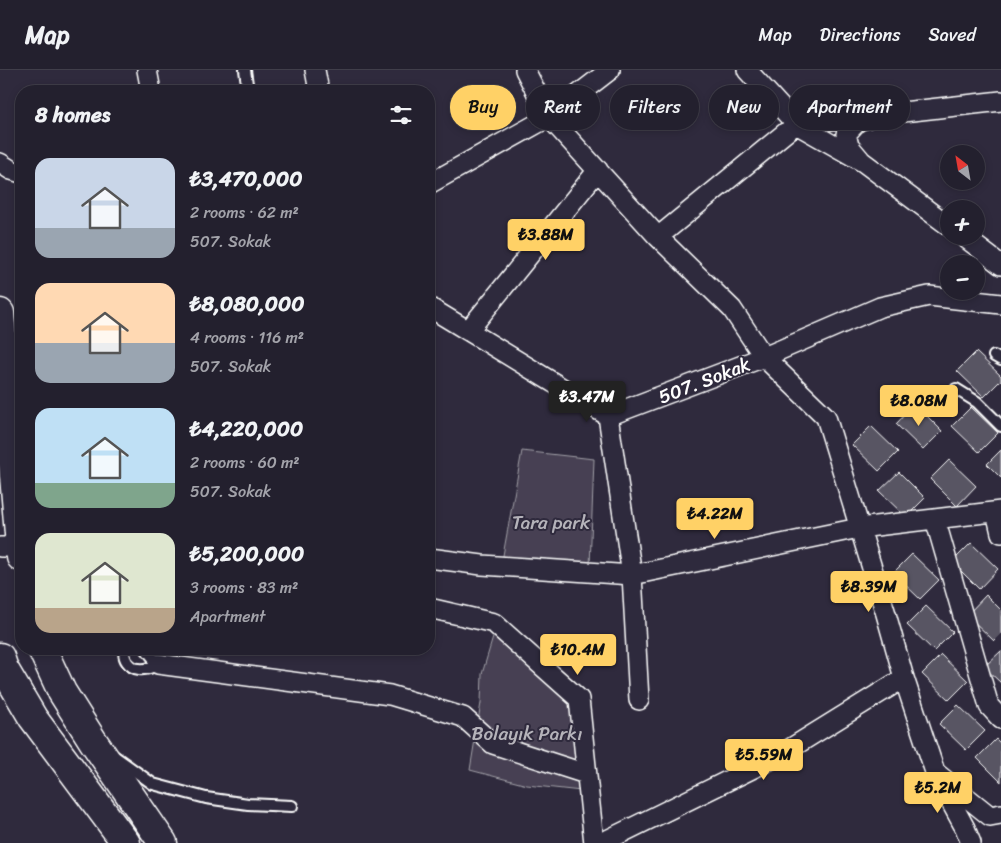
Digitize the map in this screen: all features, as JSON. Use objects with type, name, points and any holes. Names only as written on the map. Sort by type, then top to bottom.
[{"type":"main road","points":[[0,313],[11,536]]},
{"type":"main road","points":[[45,655],[62,692],[163,843]]},
{"type":"main road","points":[[0,657],[4,669],[33,718],[126,843]]},
{"type":"street","points":[[147,70],[150,85]]},
{"type":"street","points":[[315,70],[318,85]]},
{"type":"street","points":[[525,70],[532,85]]},
{"type":"street","points":[[590,85],[610,70]]},
{"type":"street","points":[[747,70],[789,116]]},
{"type":"street","points":[[910,111],[1001,101]]},
{"type":"street","points":[[435,181],[526,129]]},
{"type":"street","points":[[560,130],[658,237],[732,309],[764,358],[826,417],[904,678],[935,772],[971,843]]},
{"type":"street","points":[[658,237],[789,130]]},
{"type":"street","points":[[807,130],[863,162],[940,219]]},
{"type":"street","points":[[850,130],[846,134],[849,146],[863,162]]},
{"type":"street","points":[[0,163],[15,171]]},
{"type":"street","points":[[468,331],[598,170]]},
{"type":"street","points":[[975,245],[1001,265]]},
{"type":"street","name":"507. Sokak","points":[[608,416],[764,358],[880,307],[929,296],[1001,304]]},
{"type":"street","points":[[435,311],[608,416],[632,575],[639,700]]},
{"type":"street","points":[[435,559],[482,565],[632,575],[859,528],[998,511],[1001,533]]},
{"type":"street","points":[[935,519],[989,706],[1001,719]]},
{"type":"street","points":[[435,609],[494,623],[579,699],[594,843]]},
{"type":"street","points":[[158,664],[390,696],[463,717],[493,744],[586,774]]},
{"type":"street","points":[[601,843],[778,756],[904,678]]},
{"type":"street","points":[[935,772],[990,816],[1001,814]]},
{"type":"lane","points":[[245,70],[247,85]]},
{"type":"lane","points":[[956,389],[977,402],[1001,426]]},
{"type":"lane","points":[[124,655],[124,658],[134,668],[139,670],[158,664],[151,655]]},
{"type":"lane","points":[[93,741],[153,784],[206,798],[248,804],[292,806]]},
{"type":"green space","name":"Tara park","points":[[522,451],[594,459],[590,567],[502,561]]},
{"type":"green space","name":"Bolayık Parkı","points":[[494,634],[575,703],[581,791],[527,785],[470,770],[481,703],[482,674]]},
{"type":"building","points":[[976,352],[1001,376],[1001,380],[984,397],[957,371]]},
{"type":"building","points":[[915,404],[942,431],[923,450],[896,424]]},
{"type":"building","points":[[971,407],[998,433],[979,452],[952,426]]},
{"type":"building","points":[[871,426],[898,452],[879,471],[852,445]]},
{"type":"building","points":[[1001,450],[1001,478],[987,464]]},
{"type":"building","points":[[949,460],[976,486],[957,506],[930,479]]},
{"type":"building","points":[[899,472],[925,498],[906,517],[879,491]]},
{"type":"building","points":[[971,543],[998,569],[979,589],[952,562]]},
{"type":"building","points":[[912,554],[939,580],[920,599],[893,573]]},
{"type":"building","points":[[986,595],[1001,610],[1001,634],[994,641],[967,615]]},
{"type":"building","points":[[926,606],[953,632],[934,651],[907,625]]},
{"type":"building","points":[[1001,651],[1001,683],[984,667]]},
{"type":"building","points":[[941,655],[968,681],[949,700],[922,674]]},
{"type":"building","points":[[958,705],[985,731],[966,750],[939,724]]},
{"type":"building","points":[[996,739],[1001,744],[1001,782],[977,758]]}]
